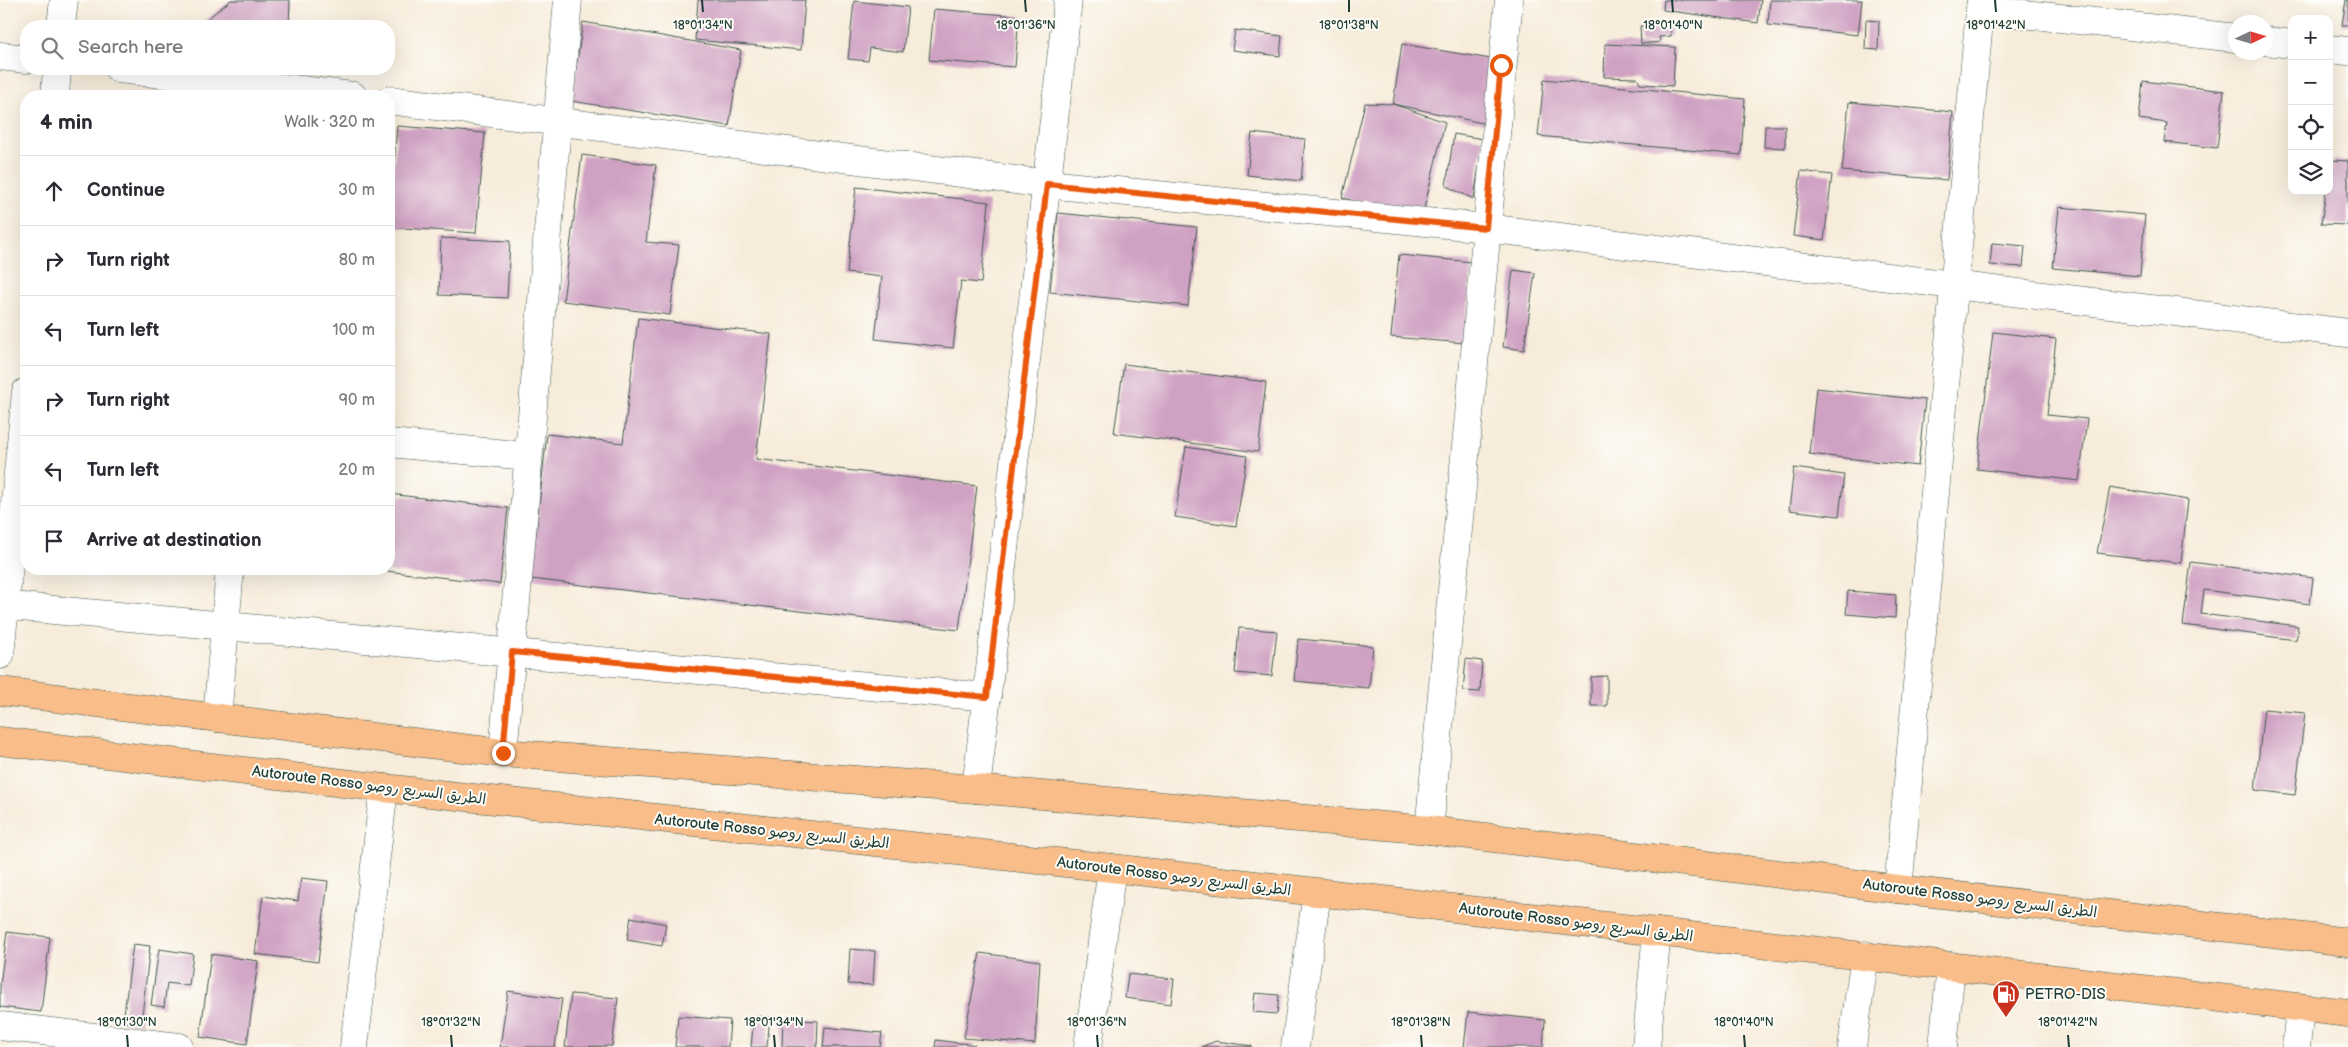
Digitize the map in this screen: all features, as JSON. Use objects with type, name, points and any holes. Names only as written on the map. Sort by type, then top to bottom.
[{"type":"highway","name":"Autoroute Rosso الطريق السريع روصو","points":[[0,691],[503,753],[976,789],[1428,830],[1898,889],[2348,942]]},
{"type":"highway","name":"Autoroute Rosso الطريق السريع روصو","points":[[0,741],[384,788],[1112,868],[2348,1013]]},
{"type":"street","points":[[62,20],[64,0]]},
{"type":"street","points":[[503,753],[568,0]]},
{"type":"street","points":[[976,789],[1068,0]]},
{"type":"street","points":[[1428,830],[1509,0]]},
{"type":"street","points":[[1898,889],[1980,4],[2228,37]]},
{"type":"street","points":[[2273,42],[2288,44]]},
{"type":"street","points":[[2333,49],[2348,51]]},
{"type":"street","points":[[0,56],[20,58]]},
{"type":"street","points":[[55,90],[57,75]]},
{"type":"street","points":[[171,75],[301,90]]},
{"type":"street","points":[[395,101],[558,120],[1047,184],[1486,228],[2348,334]]},
{"type":"street","points":[[395,444],[528,456]]},
{"type":"street","points":[[0,655],[2,605],[20,454]]},
{"type":"street","points":[[217,718],[229,575]]},
{"type":"street","points":[[2,605],[987,697]]},
{"type":"street","points":[[354,1047],[384,788]]},
{"type":"street","points":[[1088,1047],[1112,868]]},
{"type":"street","points":[[1295,1047],[1317,893]]},
{"type":"street","points":[[1646,1047],[1657,932]]},
{"type":"street","points":[[1852,1047],[1865,955]]},
{"type":"street","points":[[1943,1047],[1951,966]]},
{"type":"street","points":[[2296,1047],[2300,1008]]},
{"type":"street","points":[[0,1026],[143,1045],[179,1047]]},
{"type":"building","points":[[231,0],[290,0],[289,20],[206,20]]},
{"type":"building","points":[[698,0],[805,0],[801,50],[695,40]]},
{"type":"building","points":[[1664,0],[1761,0],[1758,23],[1663,10]]},
{"type":"building","points":[[1770,0],[1862,0],[1858,35],[1768,25]]},
{"type":"building","points":[[2346,0],[2348,0],[2348,25],[2342,25]]},
{"type":"building","points":[[854,1],[908,7],[903,52],[870,48],[868,61],[848,59]]},
{"type":"building","points":[[934,9],[1019,16],[1015,67],[929,60]]},
{"type":"building","points":[[1866,20],[1879,21],[1878,50],[1865,49]]},
{"type":"building","points":[[583,22],[741,50],[729,126],[571,101]]},
{"type":"building","points":[[1670,23],[1671,36],[1659,37],[1660,42],[1641,44],[1640,26]]},
{"type":"building","points":[[1235,30],[1282,36],[1280,56],[1232,50]]},
{"type":"building","points":[[1402,44],[1497,60],[1487,124],[1393,104]]},
{"type":"building","points":[[1605,44],[1675,47],[1673,86],[1640,84],[1637,78],[1604,77]]},
{"type":"building","points":[[1544,79],[1745,99],[1741,155],[1538,136]]},
{"type":"building","points":[[2143,81],[2224,91],[2217,148],[2164,142],[2167,123],[2139,119]]},
{"type":"building","points":[[1849,102],[1953,112],[1947,180],[1842,171]]},
{"type":"building","points":[[1365,103],[1393,104],[1445,122],[1422,217],[1342,198]]},
{"type":"building","points":[[397,126],[485,133],[476,233],[395,227],[395,151]]},
{"type":"building","points":[[1765,126],[1785,126],[1785,148],[1764,147]]},
{"type":"building","points":[[1252,133],[1305,139],[1301,181],[1247,175]]},
{"type":"building","points":[[1454,134],[1483,139],[1474,199],[1446,186]]},
{"type":"building","points":[[582,155],[656,165],[646,242],[679,245],[670,315],[563,301]]},
{"type":"building","points":[[2333,160],[2348,161],[2348,225],[2321,224],[2325,195],[2333,195]]},
{"type":"building","points":[[1801,171],[1832,175],[1824,240],[1793,236]]},
{"type":"building","points":[[856,187],[989,202],[981,283],[961,281],[953,348],[875,339],[882,277],[847,273]]},
{"type":"building","points":[[2059,207],[2145,215],[2140,276],[2053,268]]},
{"type":"building","points":[[1058,213],[1197,227],[1188,306],[1050,292]]},
{"type":"building","points":[[441,238],[510,241],[507,298],[439,295]]},
{"type":"building","points":[[1992,243],[2025,246],[2023,267],[1990,265]]},
{"type":"building","points":[[1399,255],[1472,262],[1464,343],[1391,337]]},
{"type":"building","points":[[1513,270],[1535,273],[1524,350],[1503,347]]},
{"type":"building","points":[[638,318],[771,334],[756,459],[977,486],[959,630],[531,579],[547,434],[623,443]]},
{"type":"building","points":[[1993,332],[2056,339],[2047,415],[2087,419],[2079,481],[1977,469]]},
{"type":"building","points":[[1124,364],[1266,382],[1258,452],[1114,433]]},
{"type":"building","points":[[1816,388],[1925,400],[1918,466],[1809,454]]},
{"type":"building","points":[[1186,447],[1247,456],[1236,526],[1175,517]]},
{"type":"building","points":[[1794,468],[1844,475],[1839,516],[1789,510]]},
{"type":"building","points":[[2110,487],[2188,500],[2181,563],[2097,553]]},
{"type":"building","points":[[395,495],[508,508],[500,584],[395,572]]},
{"type":"building","points":[[2191,562],[2313,578],[2310,604],[2204,590],[2201,614],[2298,626],[2296,640],[2183,625]]},
{"type":"building","points":[[1848,591],[1896,595],[1895,618],[1846,614]]},
{"type":"building","points":[[1239,628],[1277,631],[1272,676],[1235,673]]},
{"type":"building","points":[[1298,639],[1373,646],[1369,688],[1294,681]]},
{"type":"building","points":[[1466,659],[1482,661],[1480,692],[1463,691]]},
{"type":"building","points":[[1607,676],[1607,706],[1591,706],[1591,677]]},
{"type":"building","points":[[2264,709],[2305,713],[2295,795],[2255,790]]},
{"type":"building","points":[[301,878],[328,881],[318,962],[255,954],[263,896],[298,901]]},
{"type":"building","points":[[631,917],[666,924],[662,946],[627,940]]},
{"type":"building","points":[[7,932],[50,937],[41,1012],[0,1007],[0,985]]},
{"type":"building","points":[[133,944],[150,946],[141,1024],[123,1022]]},
{"type":"building","points":[[159,949],[193,954],[189,986],[167,983],[164,1007],[151,1005]]},
{"type":"building","points":[[850,949],[875,951],[873,985],[848,984]]},
{"type":"building","points":[[980,953],[1040,961],[1035,1044],[964,1038]]},
{"type":"building","points":[[211,954],[258,961],[247,1044],[200,1037]]},
{"type":"building","points":[[1128,974],[1174,979],[1171,1004],[1125,998]]},
{"type":"building","points":[[508,991],[562,999],[555,1047],[500,1047]]},
{"type":"building","points":[[1255,993],[1279,995],[1277,1014],[1253,1012]]},
{"type":"building","points":[[571,994],[618,998],[612,1046],[565,1047]]},
{"type":"building","points":[[1468,1012],[1545,1020],[1543,1047],[1464,1047]]},
{"type":"building","points":[[678,1016],[730,1020],[728,1047],[675,1047]]},
{"type":"building","points":[[754,1016],[770,1017],[767,1047],[751,1047]]},
{"type":"building","points":[[783,1019],[818,1021],[817,1047],[782,1047]]},
{"type":"building","points":[[825,1027],[882,1033],[880,1047],[823,1047]]},
{"type":"building","points":[[936,1040],[975,1045],[975,1047],[935,1047]]},
{"type":"building","points":[[1216,1041],[1252,1046],[1201,1047]]},
{"type":"place","name":"PETRO-DIS","points":[[2006,1018]]},
{"type":"route","points":[[503,753],[512,652],[987,697],[1047,184],[1486,228],[1501,65]]}]
